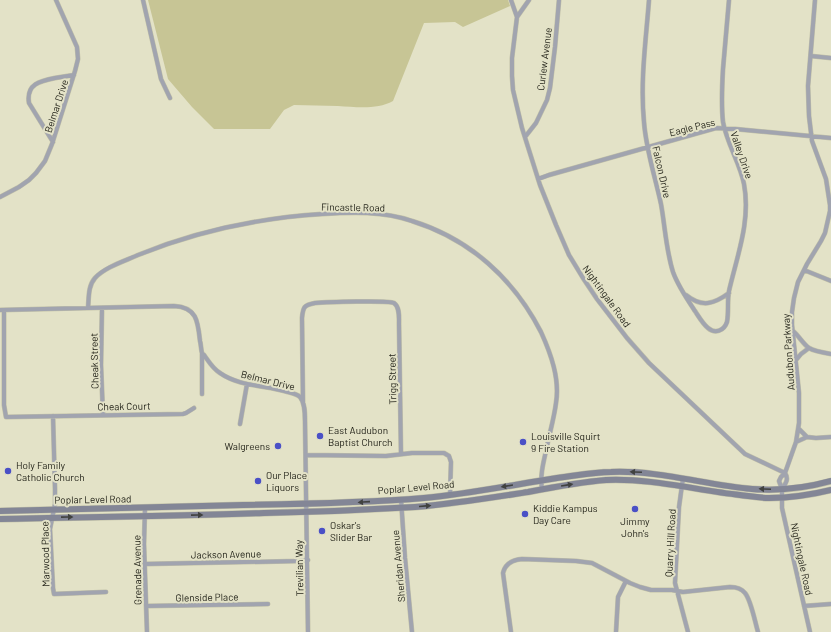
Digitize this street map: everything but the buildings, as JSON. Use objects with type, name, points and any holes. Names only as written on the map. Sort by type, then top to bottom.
[{"type":"main road","name":"Poplar Level Road","points":[[0,511],[348,503],[450,495],[586,474],[623,471],[657,474],[753,489],[782,489],[810,486],[831,481]]},
{"type":"main road","name":"Poplar Level Road","points":[[0,519],[306,512],[401,508],[464,502],[542,489],[613,480],[642,481],[756,497],[796,497],[831,490]]},
{"type":"street","name":"Belmar Drive","points":[[0,197],[29,180],[45,161],[53,142],[74,75],[78,60],[78,49],[56,0]]},
{"type":"street","points":[[142,0],[161,79],[170,98]]},
{"type":"street","points":[[511,0],[517,18]]},
{"type":"street","points":[[517,18],[528,0]]},
{"type":"street","name":"Curlew Avenue","points":[[526,137],[536,123],[547,100],[550,88],[555,47],[558,0]]},
{"type":"street","name":"Falcon Drive","points":[[649,0],[642,83],[644,122],[648,148],[661,206],[668,254],[674,274],[683,293],[706,326],[717,331]]},
{"type":"street","name":"Valley Drive","points":[[717,331],[723,328],[728,316],[729,293],[744,227],[746,199],[742,178],[727,137],[722,104],[729,0]]},
{"type":"street","name":"Audubon Parkway","points":[[782,489],[779,481],[785,473],[799,429],[800,408],[792,312],[794,298],[798,282],[823,237],[828,224],[830,211],[826,179],[814,150],[811,136],[808,97],[816,0]]},
{"type":"street","name":"Nightingale Road","points":[[517,18],[512,58],[512,76],[515,99],[538,179],[569,255],[590,290],[627,338],[649,363],[745,454],[759,462],[785,473]]},
{"type":"street","points":[[811,56],[831,58]]},
{"type":"street","points":[[53,142],[29,103],[29,92],[36,84],[42,81],[74,75]]},
{"type":"street","name":"Eagle Pass","points":[[538,179],[716,128],[831,138]]},
{"type":"street","name":"Fincastle Road","points":[[88,308],[90,286],[97,276],[104,271],[148,251],[212,231],[281,218],[336,213],[391,216],[411,220],[432,228],[467,247],[491,266],[513,288],[537,326],[545,342],[552,359],[557,387],[557,402],[549,435],[541,481],[542,489]]},
{"type":"street","points":[[804,270],[831,281]]},
{"type":"street","points":[[683,293],[692,300],[703,303],[711,303],[720,300],[729,293]]},
{"type":"street","name":"Trigg Street","points":[[303,403],[302,318],[304,308],[308,304],[315,302],[392,302],[396,305],[398,311],[399,324],[401,454]]},
{"type":"street","points":[[2,310],[174,306],[185,308],[194,314],[199,328],[202,353],[202,394]]},
{"type":"street","name":"Cheak Street","points":[[102,308],[102,415]]},
{"type":"street","name":"Cheak Court","points":[[2,310],[4,405],[6,417],[183,414],[194,408]]},
{"type":"street","points":[[793,331],[809,348],[831,354]]},
{"type":"street","points":[[796,360],[809,348]]},
{"type":"street","name":"Belmar Drive","points":[[202,353],[220,374],[228,378],[247,384],[280,390],[300,397],[303,403],[305,421],[306,504]]},
{"type":"street","points":[[240,424],[247,384]]},
{"type":"street","points":[[53,416],[56,489],[53,510]]},
{"type":"street","points":[[799,429],[807,437]]},
{"type":"street","points":[[796,442],[807,437],[816,438],[831,436]]},
{"type":"street","points":[[306,455],[386,456],[401,454],[446,454],[451,462],[450,495]]},
{"type":"street","name":"Audubon Parkway","points":[[782,489],[787,482],[788,476],[785,473]]},
{"type":"street","name":"Quarry Hill Road","points":[[684,478],[680,501],[675,574],[677,591],[688,632]]},
{"type":"street","name":"Nightingale Road","points":[[782,489],[782,508],[810,632]]},
{"type":"street","name":"Sheridan Avenue","points":[[401,499],[412,632]]},
{"type":"street","name":"Trevilian Way","points":[[306,504],[308,632]]},
{"type":"street","name":"Grenade Avenue","points":[[145,508],[147,632]]},
{"type":"street","name":"Marwood Place","points":[[53,510],[50,529],[52,588],[54,594],[106,592]]},
{"type":"street","points":[[511,632],[503,574],[509,562],[517,559],[585,562],[600,567],[640,587],[652,590],[683,592],[730,587],[737,588],[742,590],[749,599],[758,632]]},
{"type":"street","name":"Jackson Avenue","points":[[145,564],[308,560]]},
{"type":"street","points":[[616,632],[618,597],[620,590],[626,581]]},
{"type":"street","name":"Glenside Place","points":[[146,606],[268,604]]},
{"type":"street","points":[[804,606],[831,604]]},
{"type":"shaded area","points":[[148,0],[508,0],[510,6],[463,27],[455,22],[424,23],[393,101],[387,104],[373,107],[294,105],[284,110],[270,129],[214,129],[192,107],[168,79]]},
{"type":"place","name":"East Audubon Baptist Church","points":[[320,436]]},
{"type":"place","name":"Louisville Squirt 9 Fire Station","points":[[523,442]]},
{"type":"place","name":"Walgreens","points":[[278,446]]},
{"type":"place","name":"Holy Family Catholic Church","points":[[8,471]]},
{"type":"place","name":"Our Place Liquors","points":[[258,481]]},
{"type":"place","name":"Jimmy John's","points":[[635,509]]},
{"type":"place","name":"Kiddie Kampus Day Care","points":[[525,514]]},
{"type":"place","name":"Oskar's Slider Bar","points":[[322,531]]}]
